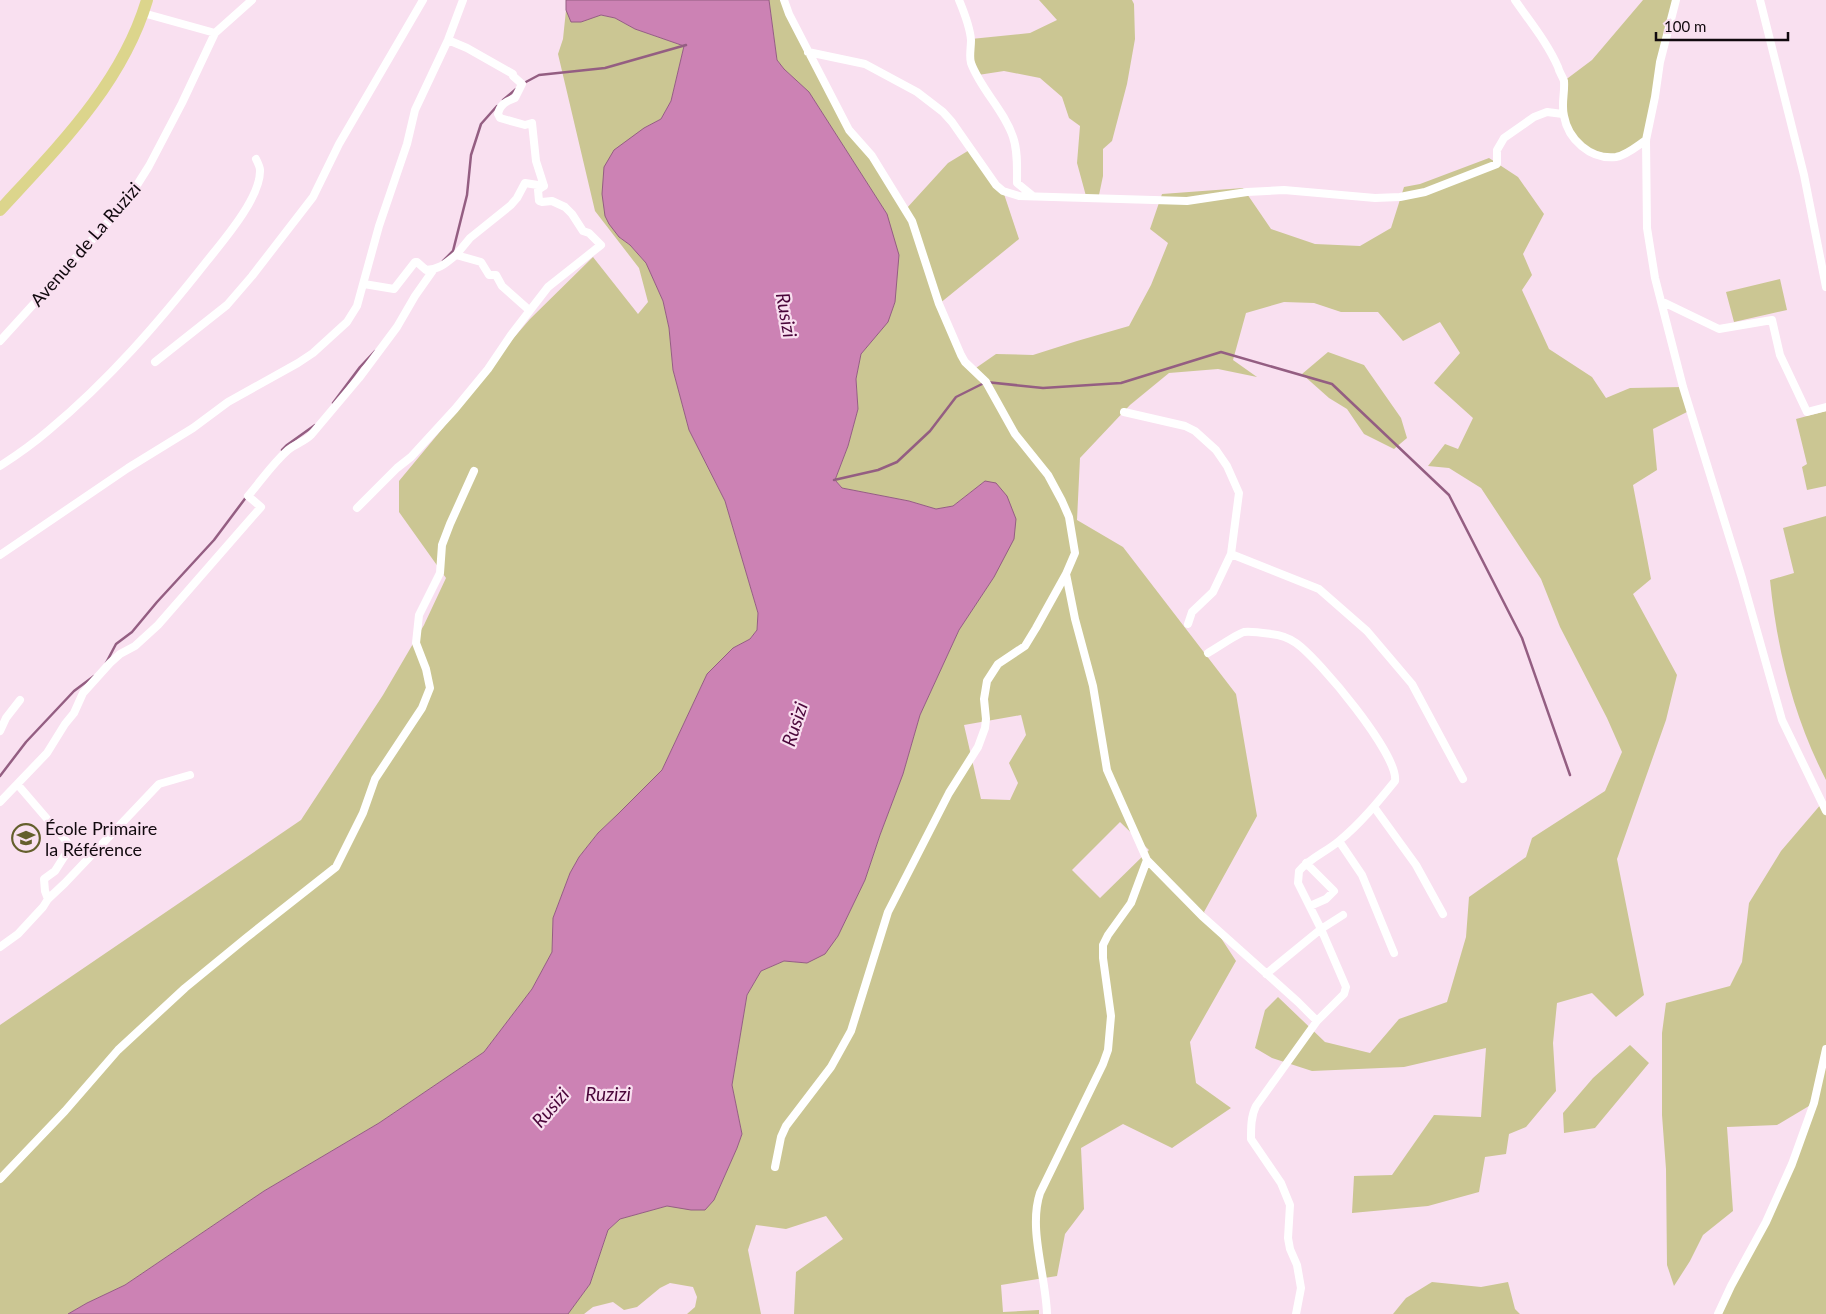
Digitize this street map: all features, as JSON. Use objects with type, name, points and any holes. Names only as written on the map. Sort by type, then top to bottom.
[{"type":"main road","points":[[0,210],[85,115],[124,56],[136,33],[147,0]]},
{"type":"street","points":[[143,13],[215,33],[252,0]]},
{"type":"street","points":[[155,362],[227,305],[313,197],[352,122],[423,0]]},
{"type":"street","points":[[0,555],[128,468],[193,428],[228,402],[313,353],[352,315],[364,284],[379,226],[407,144],[415,110],[448,40],[463,0]]},
{"type":"street","points":[[775,1167],[781,1137],[786,1126],[831,1067],[851,1031],[888,912],[949,793],[978,747],[986,719],[984,699],[987,681],[998,664],[1025,646],[1066,574],[1075,553],[1070,522],[1062,501],[1048,475],[1016,434],[986,382],[965,362],[961,355],[939,304],[912,221],[872,156],[849,130],[789,14],[784,0]]},
{"type":"street","points":[[959,0],[971,38],[971,62],[1000,110],[1013,137],[1017,161],[1017,183],[1033,196]]},
{"type":"street","points":[[1514,0],[1547,45],[1554,58],[1564,81],[1563,114],[1570,132],[1582,147],[1592,153],[1616,157],[1628,152],[1646,140]]},
{"type":"street","points":[[1676,0],[1660,62],[1646,140],[1647,228],[1655,278],[1684,387],[1742,578],[1779,711],[1826,811]]},
{"type":"street","points":[[1760,0],[1804,175],[1826,287]]},
{"type":"street","name":"Avenue de La Ruzizi","points":[[0,341],[110,220],[132,193],[149,166],[182,103],[215,33]]},
{"type":"street","points":[[448,40],[468,48],[498,65],[513,74],[522,84],[515,98],[506,102],[500,108],[498,114],[500,118],[525,125],[532,123],[536,161],[544,186]]},
{"type":"street","points":[[808,52],[866,64],[917,92],[943,112],[952,122],[996,185],[1003,191],[1020,196],[1187,201],[1247,192],[1284,190],[1374,198],[1410,196],[1443,186],[1496,164],[1497,150],[1504,138],[1534,116],[1547,112],[1563,114]]},
{"type":"street","points":[[0,466],[49,431],[112,372],[172,307],[239,222],[258,181],[260,169],[256,159]]},
{"type":"street","points":[[364,284],[394,289],[415,262],[426,270],[444,266],[470,238],[511,205],[517,198],[524,183],[544,186]]},
{"type":"street","points":[[357,508],[397,468],[411,457],[454,410],[488,369],[529,310],[548,288],[601,245],[589,233],[583,231],[572,214],[560,204],[552,201],[539,201],[538,190],[544,186]]},
{"type":"street","points":[[456,255],[481,262],[489,275],[496,275],[502,286],[529,310]]},
{"type":"street","points":[[0,802],[50,749],[74,713],[83,693],[104,669],[120,654],[135,646],[158,625],[262,507],[248,496],[271,467],[292,446],[305,441],[311,435],[359,378],[379,348],[397,327],[434,269]]},
{"type":"street","points":[[1661,301],[1720,329],[1772,320],[1780,355],[1807,412],[1826,407]]},
{"type":"street","points":[[1124,412],[1185,426],[1201,436],[1216,450],[1227,466],[1239,493],[1231,554],[1213,592],[1192,612],[1188,624]]},
{"type":"street","points":[[0,1179],[65,1111],[118,1050],[185,988],[336,867],[363,813],[375,779],[422,708],[430,688],[426,669],[416,643],[419,615],[440,573],[442,545],[474,472]]},
{"type":"street","points":[[1231,554],[1319,589],[1367,630],[1412,684],[1462,779]]},
{"type":"street","points":[[1066,574],[1075,618],[1093,686],[1107,770],[1147,860],[1202,916],[1298,1002],[1317,1022]]},
{"type":"street","points":[[1208,653],[1245,632],[1270,634],[1296,643],[1308,653],[1352,702],[1370,727],[1396,776],[1395,781],[1374,807],[1339,841],[1306,863],[1299,871],[1298,883],[1321,929],[1346,991],[1317,1022],[1252,1114],[1251,1139],[1281,1183],[1290,1205],[1288,1238],[1301,1288],[1296,1314]]},
{"type":"street","points":[[0,731],[6,718],[20,700]]},
{"type":"street","points":[[0,948],[18,934],[48,899],[66,883],[159,784],[190,775]]},
{"type":"street","points":[[18,785],[67,842],[69,849],[55,872],[44,879],[44,892],[48,899]]},
{"type":"street","points":[[1374,807],[1416,865],[1443,914]]},
{"type":"street","points":[[1339,841],[1362,875],[1394,953]]},
{"type":"street","points":[[1046,1314],[1036,1206],[1049,1175],[1104,1064],[1108,1050],[1111,1016],[1103,945],[1131,903],[1147,860]]},
{"type":"street","points":[[1306,863],[1334,890],[1326,899],[1310,906]]},
{"type":"street","points":[[1266,974],[1321,929],[1343,915]]},
{"type":"street","points":[[1718,1314],[1766,1222],[1792,1164],[1814,1103],[1826,1049]]},
{"type":"shaded area","points":[[769,0],[784,0],[849,130],[906,209],[948,163],[971,149],[1003,191],[1019,239],[939,304],[956,346],[973,370],[996,354],[1033,355],[1129,326],[1151,285],[1168,243],[1150,229],[1162,194],[1243,188],[1271,229],[1315,244],[1360,246],[1391,228],[1404,187],[1420,184],[1489,158],[1518,177],[1544,214],[1523,254],[1532,275],[1522,290],[1549,349],[1592,377],[1606,398],[1630,388],[1683,387],[1691,410],[1653,429],[1657,470],[1633,485],[1651,579],[1633,594],[1677,675],[1666,720],[1617,859],[1644,995],[1616,1017],[1592,993],[1557,1003],[1553,1043],[1556,1091],[1526,1127],[1509,1134],[1506,1154],[1485,1157],[1479,1192],[1428,1206],[1352,1213],[1354,1176],[1392,1175],[1434,1115],[1481,1117],[1486,1048],[1404,1067],[1312,1071],[1272,1058],[1255,1048],[1265,1010],[1278,997],[1325,1042],[1370,1053],[1399,1019],[1447,1002],[1466,937],[1469,897],[1526,857],[1532,838],[1605,791],[1622,752],[1607,718],[1560,627],[1541,579],[1481,488],[1449,468],[1428,466],[1445,444],[1458,449],[1473,418],[1434,383],[1460,353],[1440,322],[1403,341],[1378,312],[1341,312],[1314,303],[1284,302],[1246,313],[1233,360],[1257,377],[1218,369],[1169,373],[1130,405],[1080,458],[1077,520],[1123,547],[1236,694],[1257,816],[1204,912],[1236,961],[1190,1042],[1196,1083],[1231,1108],[1172,1148],[1123,1124],[1081,1148],[1084,1209],[1065,1234],[1057,1276],[1001,1285],[1003,1312],[1039,1310],[1039,1314],[794,1314],[796,1272],[843,1239],[826,1216],[786,1229],[756,1225],[748,1250],[761,1314],[687,1314],[695,1307],[697,1297],[693,1287],[670,1283],[660,1288],[637,1307],[624,1310],[613,1302],[593,1307],[584,1314],[568,1314],[590,1284],[608,1230],[620,1219],[667,1206],[677,1207],[714,1200],[742,1134],[732,1085],[747,995],[761,971],[784,961],[807,963],[838,936],[865,880],[903,774],[920,715],[959,630],[994,577],[985,481],[953,506],[936,509],[909,501],[842,488],[835,480],[848,446],[858,409],[856,379],[861,354],[888,321],[895,302],[887,214],[809,92],[777,60]],"holes":[[[1021,715],[1026,735],[1009,763],[1018,783],[1010,800],[981,799],[964,725]],[[1120,822],[1149,850],[1100,898],[1072,870]]]},
{"type":"shaded area","points":[[1039,0],[1132,0],[1134,4],[1135,39],[1127,84],[1112,141],[1103,149],[1103,176],[1099,195],[1086,196],[1077,163],[1080,126],[1069,118],[1062,97],[1040,78],[1004,71],[978,75],[971,62],[971,39],[1030,33],[1057,20]]},
{"type":"shaded area","points":[[1643,0],[1676,0],[1645,140],[1616,157],[1582,147],[1564,119],[1564,81],[1592,60]]},
{"type":"shaded area","points":[[566,10],[572,22],[581,22],[600,15],[615,18],[635,29],[684,46],[671,101],[661,119],[644,128],[619,237],[630,245],[646,263],[663,301],[669,328],[673,370],[689,430],[725,501],[758,613],[757,630],[750,639],[733,648],[707,674],[662,770],[598,833],[579,857],[570,873],[553,918],[552,952],[532,989],[484,1052],[379,1123],[264,1191],[125,1285],[68,1314],[0,1314],[0,1025],[301,820],[383,695],[424,625],[446,578],[399,512],[399,481],[504,349],[530,319],[593,257],[638,314],[648,302],[639,268],[595,211],[558,54],[563,39]]},
{"type":"shaded area","points":[[1780,279],[1787,310],[1734,322],[1726,292]]},
{"type":"shaded area","points":[[1328,352],[1364,365],[1401,418],[1407,438],[1394,449],[1364,434],[1347,409],[1329,398],[1302,374]]},
{"type":"shaded area","points":[[1826,411],[1826,486],[1807,490],[1802,467],[1807,464],[1796,419]]},
{"type":"shaded area","points":[[1826,516],[1826,780],[1796,708],[1782,658],[1770,580],[1794,573],[1783,528]]},
{"type":"shaded area","points":[[1822,803],[1826,811],[1826,1314],[1718,1314],[1766,1222],[1814,1103],[1777,1125],[1727,1127],[1733,1211],[1703,1235],[1690,1261],[1674,1286],[1667,1265],[1666,1169],[1662,1115],[1662,1033],[1666,1003],[1730,986],[1742,962],[1749,903],[1781,851]]},
{"type":"shaded area","points":[[1630,1045],[1649,1063],[1595,1128],[1564,1133],[1563,1113],[1593,1078]]},
{"type":"shaded area","points":[[1432,1282],[1481,1287],[1508,1282],[1515,1309],[1520,1314],[1393,1314],[1406,1298]]},
{"type":"water","name":"Ruzizi","points":[[566,0],[769,0],[777,60],[809,92],[887,214],[899,255],[895,302],[888,322],[861,354],[856,379],[858,409],[848,446],[835,480],[842,488],[909,501],[936,509],[953,506],[985,481],[996,483],[1007,496],[1016,519],[1014,539],[994,577],[959,630],[920,715],[903,774],[865,880],[838,936],[825,954],[807,963],[784,961],[761,971],[747,995],[732,1085],[742,1134],[714,1200],[705,1210],[667,1206],[620,1219],[608,1230],[590,1284],[568,1314],[68,1314],[125,1285],[264,1191],[379,1123],[484,1052],[532,989],[552,952],[553,918],[570,873],[579,857],[598,833],[662,770],[707,674],[733,648],[750,639],[757,630],[758,613],[725,501],[689,430],[673,370],[669,328],[663,301],[646,263],[630,245],[619,237],[609,224],[605,216],[602,194],[604,167],[614,150],[644,128],[661,119],[671,101],[684,46],[635,29],[615,18],[601,15],[581,22],[571,22],[566,10]]},
{"type":"waterway","points":[[524,83],[539,75],[605,68],[686,45]]},
{"type":"waterway","points":[[503,100],[516,89]]},
{"type":"waterway","points":[[443,261],[453,251],[467,195],[471,155],[481,124],[497,106]]},
{"type":"waterway","points":[[333,403],[360,367],[375,351]]},
{"type":"waterway","points":[[834,480],[878,470],[897,462],[930,431],[956,397],[986,382],[1043,388],[1121,383],[1221,352],[1332,384],[1449,495],[1522,638],[1570,775]]},
{"type":"waterway","points":[[282,450],[315,425]]},
{"type":"waterway","points":[[106,663],[116,644],[132,632],[214,540],[247,496]]},
{"type":"waterway","points":[[0,776],[26,742],[74,691],[94,676]]},
{"type":"place","name":"École Primaire la Référence","points":[[26,838]]},
{"type":"water label","name":"Rusizi","points":[[787,315]]},
{"type":"water label","name":"Rusizi","points":[[794,724]]},
{"type":"water label","name":"Rusizi","points":[[550,1107]]}]
